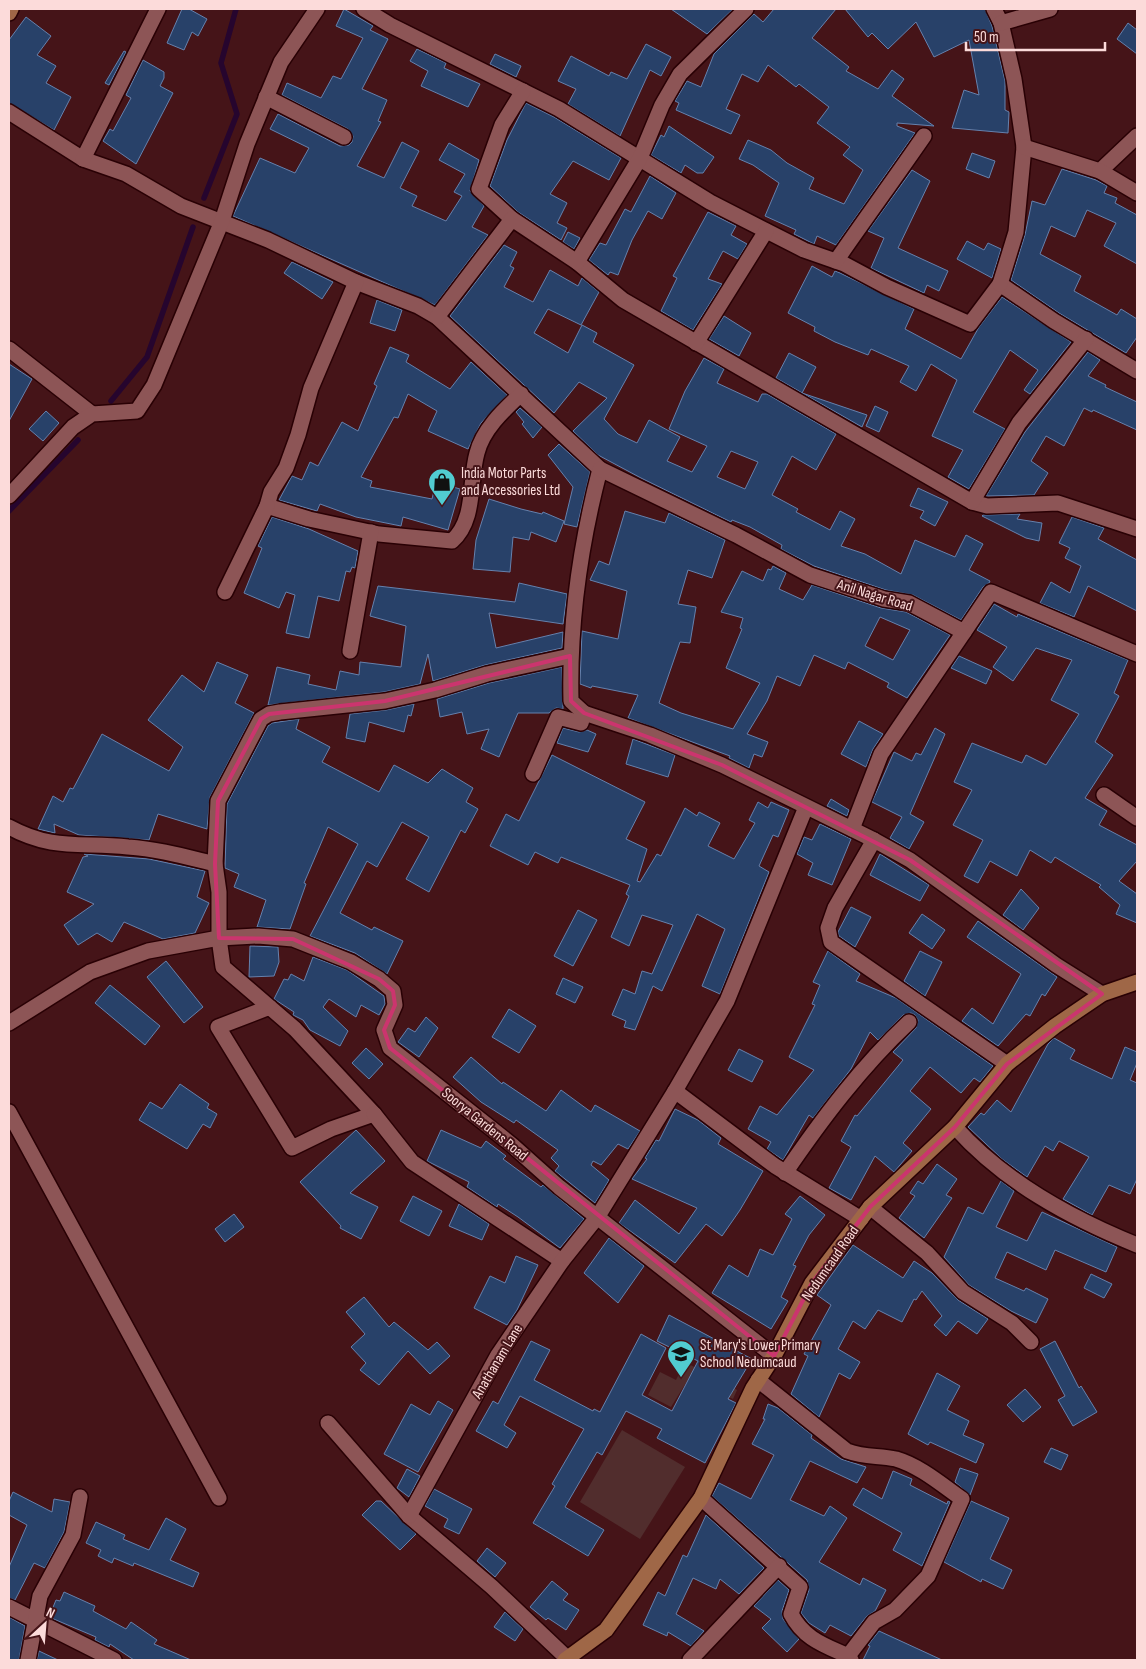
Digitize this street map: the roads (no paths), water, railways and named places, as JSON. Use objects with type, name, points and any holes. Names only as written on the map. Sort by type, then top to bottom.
[{"type":"main road","points":[[9,13],[11,9]]},
{"type":"main road","name":"Nedumcaud Road","points":[[567,1660],[606,1630],[701,1498],[758,1380],[774,1356],[812,1283],[870,1207],[955,1127],[1007,1064],[1055,1026],[1102,994],[1137,982]]},
{"type":"street","points":[[83,159],[158,9]]},
{"type":"street","points":[[9,496],[73,426],[92,414],[138,410],[154,385],[222,221],[247,144],[281,62],[317,9]]},
{"type":"street","points":[[364,9],[390,25],[559,109],[710,202],[804,250],[836,261],[970,324],[1000,284],[1016,232],[1024,147],[1014,79],[1000,23],[994,9]]},
{"type":"street","points":[[577,262],[640,158],[662,105],[680,74],[746,9]]},
{"type":"street","points":[[1000,23],[1050,9]]},
{"type":"street","points":[[523,91],[502,125],[479,189],[512,219],[577,262],[622,300],[972,502],[987,506],[1058,503],[1137,529]]},
{"type":"street","points":[[266,98],[344,137]]},
{"type":"street","name":"Anil Nagar Road","points":[[9,112],[83,159],[126,174],[181,206],[268,240],[356,282],[418,306],[437,317],[600,469],[736,535],[810,575],[884,599],[909,603],[964,632]]},
{"type":"street","points":[[836,261],[870,215],[886,189],[895,180],[924,136]]},
{"type":"street","points":[[1100,171],[1137,136]]},
{"type":"street","points":[[1024,147],[1100,171],[1137,194]]},
{"type":"street","points":[[437,317],[512,219]]},
{"type":"street","points":[[696,343],[766,231]]},
{"type":"street","points":[[225,592],[267,506],[271,492],[286,468],[298,435],[311,388],[356,282]]},
{"type":"street","points":[[1000,284],[1137,371]]},
{"type":"street","points":[[972,502],[1020,423],[1086,339]]},
{"type":"street","points":[[9,349],[92,414]]},
{"type":"street","points":[[267,506],[309,519],[371,532],[452,541],[461,533],[466,520],[477,451],[496,417],[521,394]]},
{"type":"street","points":[[600,469],[578,572],[570,656],[571,701],[584,713],[650,736],[722,765],[874,840],[910,860],[1056,965],[1102,994]]},
{"type":"street","points":[[350,651],[371,532]]},
{"type":"street","points":[[852,829],[881,754],[991,592],[1137,654]]},
{"type":"street","points":[[562,1260],[412,1162],[374,1114],[295,1029],[223,967],[219,938],[219,892],[215,864],[218,801],[261,719],[269,714],[385,701],[435,690],[487,674],[570,656]]},
{"type":"street","points":[[533,774],[558,717],[581,723],[584,713]]},
{"type":"street","points":[[1104,794],[1137,818]]},
{"type":"street","name":"Anathanam Lane","points":[[409,1516],[498,1355],[562,1260],[598,1216],[675,1091],[726,1001],[806,807]]},
{"type":"street","points":[[9,827],[25,836],[47,843],[64,846],[127,846],[166,852],[215,864]]},
{"type":"street","points":[[874,840],[834,908],[828,928],[831,942],[1007,1064]]},
{"type":"street","name":"Soorya Gardens Road","points":[[9,1023],[90,972],[148,951],[219,938],[258,936],[293,939],[351,962],[378,978],[393,991],[395,1004],[384,1030],[390,1048],[512,1145],[559,1187],[774,1356]]},
{"type":"street","points":[[270,1007],[218,1027],[292,1148],[331,1129],[374,1114]]},
{"type":"street","points":[[785,1173],[822,1119],[882,1048],[909,1022]]},
{"type":"street","points":[[675,1091],[785,1173],[861,1219]]},
{"type":"street","points":[[9,1112],[219,1498]]},
{"type":"street","points":[[955,1127],[969,1142],[1025,1188],[1095,1228],[1137,1245]]},
{"type":"street","points":[[870,1207],[927,1253],[962,1292],[1012,1323],[1031,1342]]},
{"type":"street","points":[[701,1498],[779,1566],[800,1587],[791,1614],[798,1628],[812,1639],[850,1658],[874,1622],[895,1610],[928,1576],[962,1499],[920,1470],[898,1460],[863,1457],[847,1451],[758,1380]]},
{"type":"street","points":[[328,1424],[409,1516],[485,1581],[567,1660]]},
{"type":"street","points":[[28,1660],[31,1653],[40,1596],[73,1535],[80,1497]]},
{"type":"street","points":[[690,1660],[779,1566]]},
{"type":"street","points":[[9,1607],[114,1660]]},
{"type":"waterway","points":[[204,198],[237,114],[221,63],[236,9]]},
{"type":"waterway","points":[[111,401],[147,357],[193,227]]},
{"type":"waterway","points":[[9,511],[78,440]]},
{"type":"place","name":"India Motor Parts and Accessories Ltd","points":[[442,506]]},
{"type":"place","name":"St Mary's Lower Primary School Nedumcaud","points":[[681,1378]]}]
